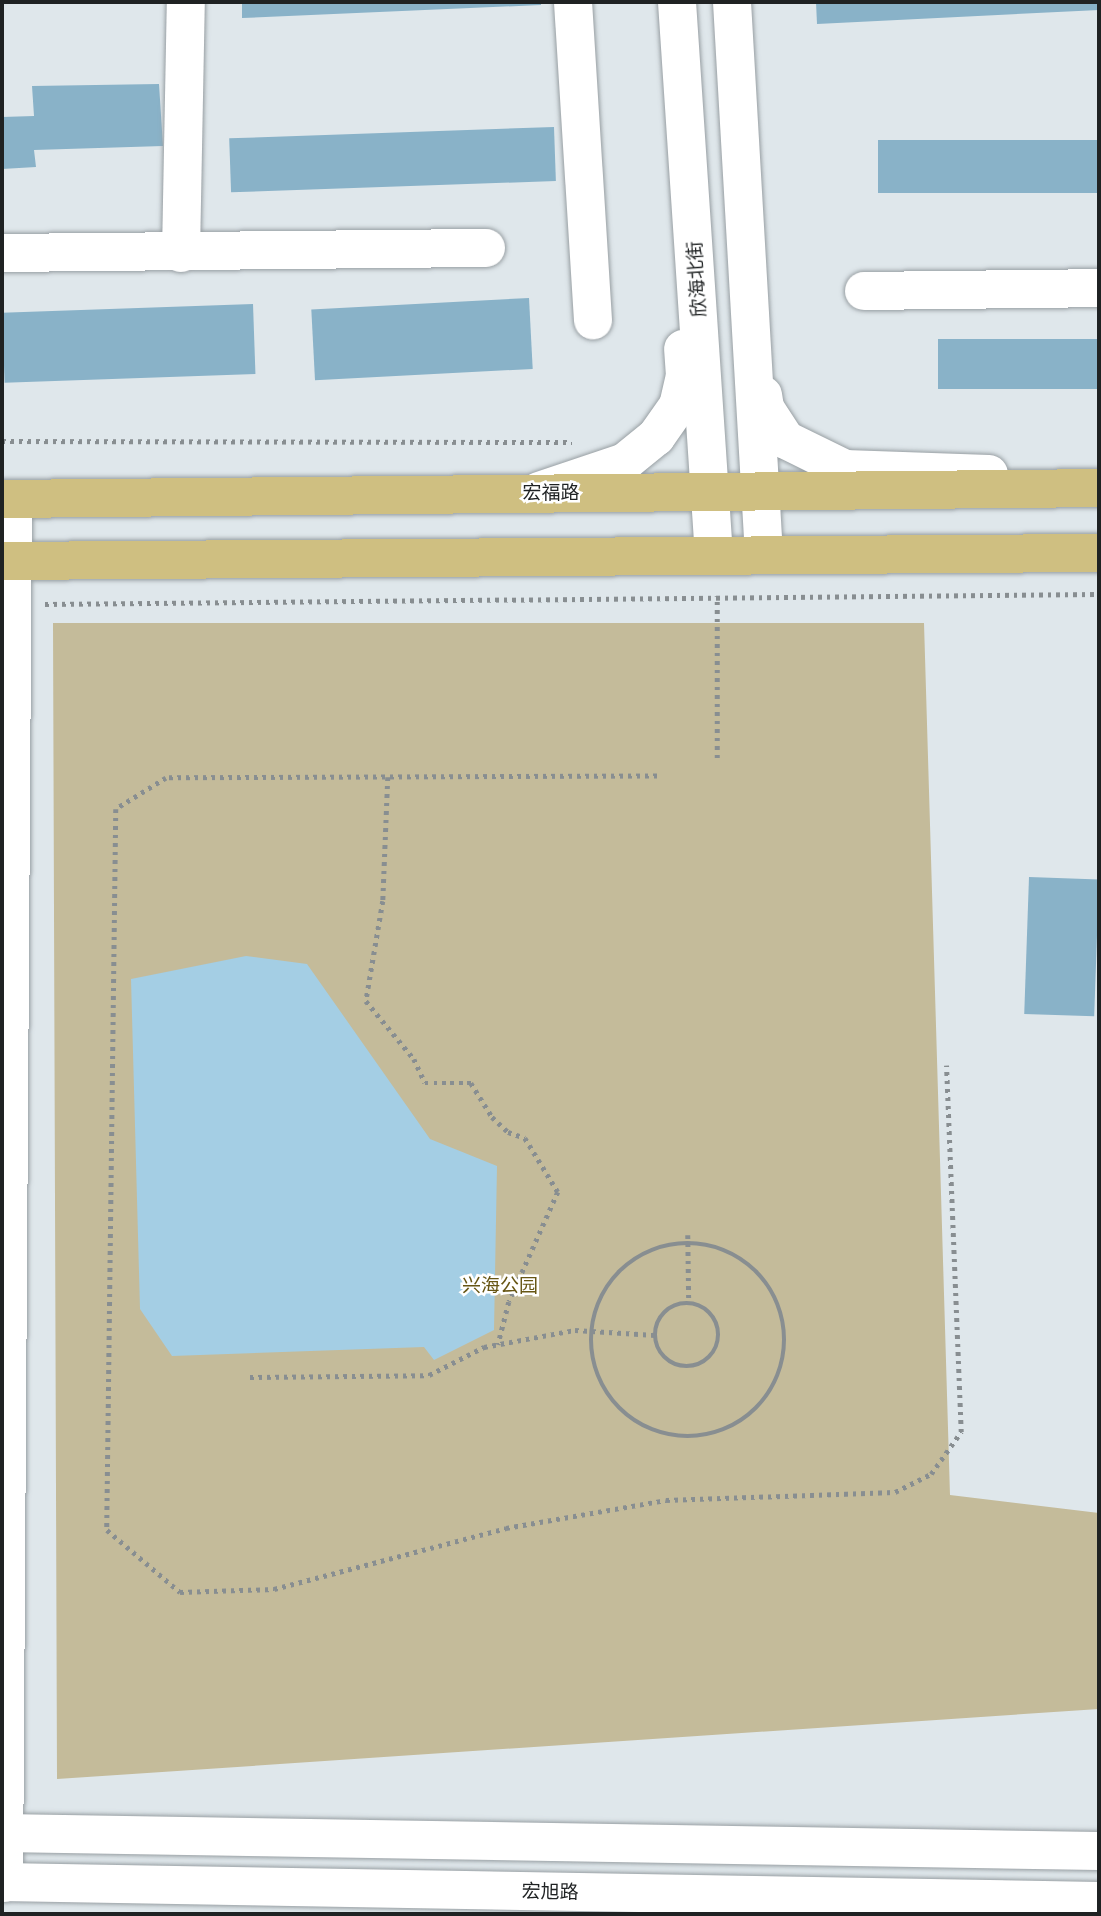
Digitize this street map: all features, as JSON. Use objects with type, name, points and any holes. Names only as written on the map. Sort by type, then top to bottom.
[{"type":"main road","name":"宏福路","points":[[7,499],[1099,487]]},
{"type":"main road","points":[[8,561],[1099,553]]},
{"type":"street","points":[[181,253],[186,2]]},
{"type":"street","points":[[573,2],[593,320]]},
{"type":"street","name":"欣海北街","points":[[677,2],[712,493],[714,556]]},
{"type":"street","points":[[732,2],[764,555]]},
{"type":"street","points":[[529,494],[625,462],[656,437],[678,406],[685,376],[675,217],[685,113]]},
{"type":"street","points":[[2,253],[486,248]]},
{"type":"street","points":[[864,291],[1099,288]]},
{"type":"street","points":[[752,327],[765,408],[786,440],[807,454],[845,469],[1007,475],[1099,487]]},
{"type":"street","points":[[3,1882],[15,604],[8,561],[7,499]]},
{"type":"street","points":[[3,1833],[1099,1851]]},
{"type":"street","points":[[782,1847],[782,1906]]},
{"type":"street","points":[[829,1847],[831,1906]]},
{"type":"street","name":"宏旭路","points":[[3,1882],[782,1906],[1099,1901]]},
{"type":"path","points":[[2,441],[584,442]]},
{"type":"path","points":[[15,604],[1099,594]]},
{"type":"path","points":[[717,596],[717,758]]},
{"type":"path","points":[[657,776],[166,778],[116,809],[107,1530],[180,1592],[274,1589],[506,1528],[666,1500],[895,1492],[931,1474],[961,1432],[946,1065]]},
{"type":"path","points":[[388,777],[383,901],[366,1001],[414,1059],[425,1083],[471,1083],[492,1117],[508,1132],[524,1138],[558,1192],[509,1302],[498,1345]]},
{"type":"path","points":[[688,1235],[690,1303]]},
{"type":"path","points":[[688,1242],[723,1248],[752,1265],[773,1290],[784,1321],[785,1354],[775,1385],[756,1410],[730,1428],[699,1437],[668,1436],[639,1424],[614,1404],[597,1378],[591,1331],[606,1286],[628,1262],[658,1247],[688,1242]]},
{"type":"path","points":[[690,1303],[709,1311],[719,1329],[710,1358],[691,1367],[671,1363],[662,1356],[655,1335],[656,1325],[669,1308],[690,1303]]},
{"type":"path","points":[[250,1377],[429,1375],[498,1345],[575,1330],[655,1335]]},
{"type":"green space","name":"兴海公园","points":[[53,623],[924,623],[950,1495],[1099,1513],[1099,1709],[57,1779]]},
{"type":"water","points":[[246,956],[307,964],[430,1139],[497,1166],[494,1330],[434,1360],[424,1347],[172,1356],[140,1309],[131,979]]},
{"type":"building","points":[[242,2],[541,2],[541,5],[242,18]]},
{"type":"building","points":[[816,2],[1099,2],[1099,10],[817,24]]},
{"type":"building","points":[[159,84],[163,146],[34,150],[36,167],[2,169],[2,117],[34,116],[32,86]]},
{"type":"building","points":[[554,127],[556,181],[231,192],[229,138]]},
{"type":"building","points":[[878,140],[1099,140],[1099,193],[878,193]]},
{"type":"building","points":[[529,298],[533,369],[315,380],[311,309]]},
{"type":"building","points":[[253,304],[255,374],[5,383],[2,313]]},
{"type":"building","points":[[938,339],[1099,339],[1099,389],[938,389]]},
{"type":"building","points":[[1029,877],[1099,879],[1094,1016],[1024,1014]]}]
